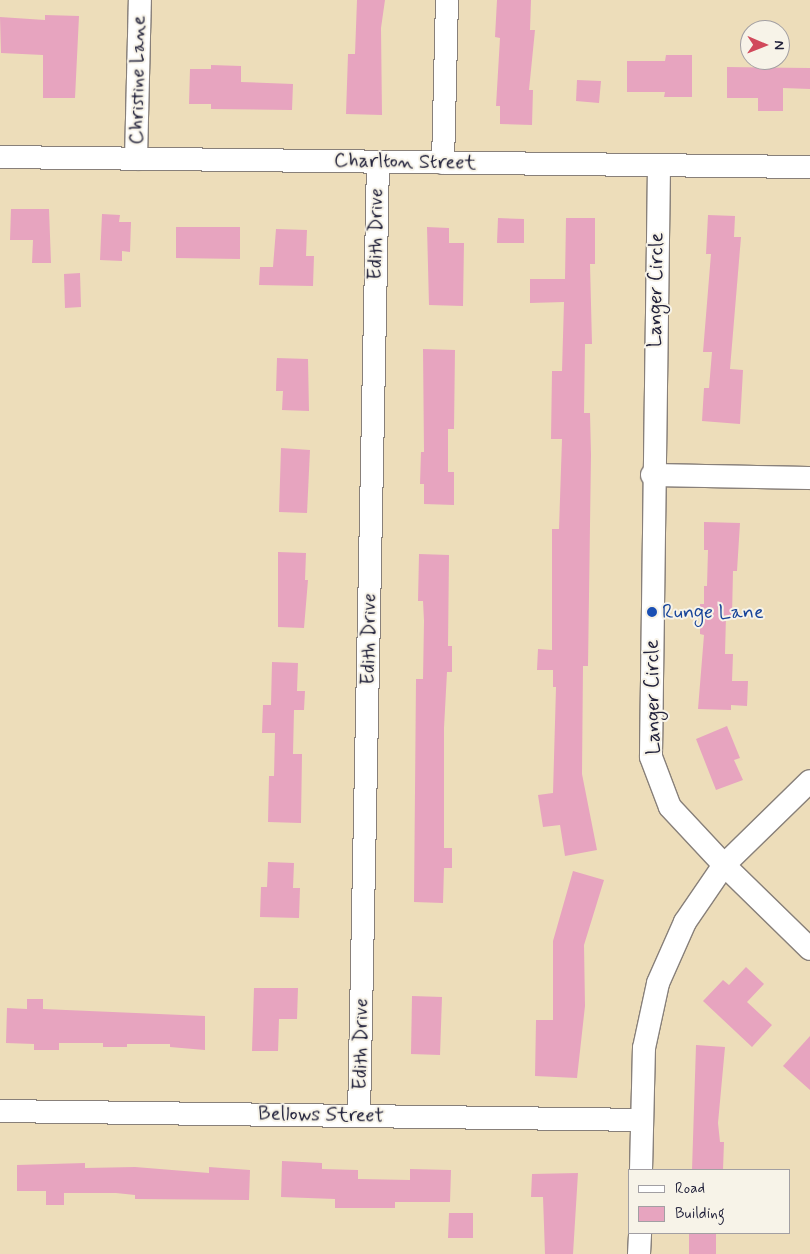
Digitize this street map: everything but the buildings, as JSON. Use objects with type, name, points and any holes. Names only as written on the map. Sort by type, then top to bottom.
[{"type":"street","name":"Christine Lane","points":[[136,159],[140,0]]},
{"type":"street","points":[[443,163],[448,0]]},
{"type":"street","name":"Charlton Street","points":[[0,157],[810,167]]},
{"type":"street","name":"Edith Drive","points":[[359,1116],[378,162]]},
{"type":"street","name":"Langer Circle","points":[[659,166],[652,475],[651,757],[670,808],[724,865],[810,949]]},
{"type":"street","points":[[652,475],[810,478]]},
{"type":"street","points":[[641,1169],[644,1048],[658,983],[685,922],[724,865],[810,782]]},
{"type":"street","name":"Bellows Street","points":[[0,1111],[642,1120]]},
{"type":"street","points":[[640,1234],[640,1254]]},
{"type":"place","name":"Runge Lane","points":[[652,612]]}]
